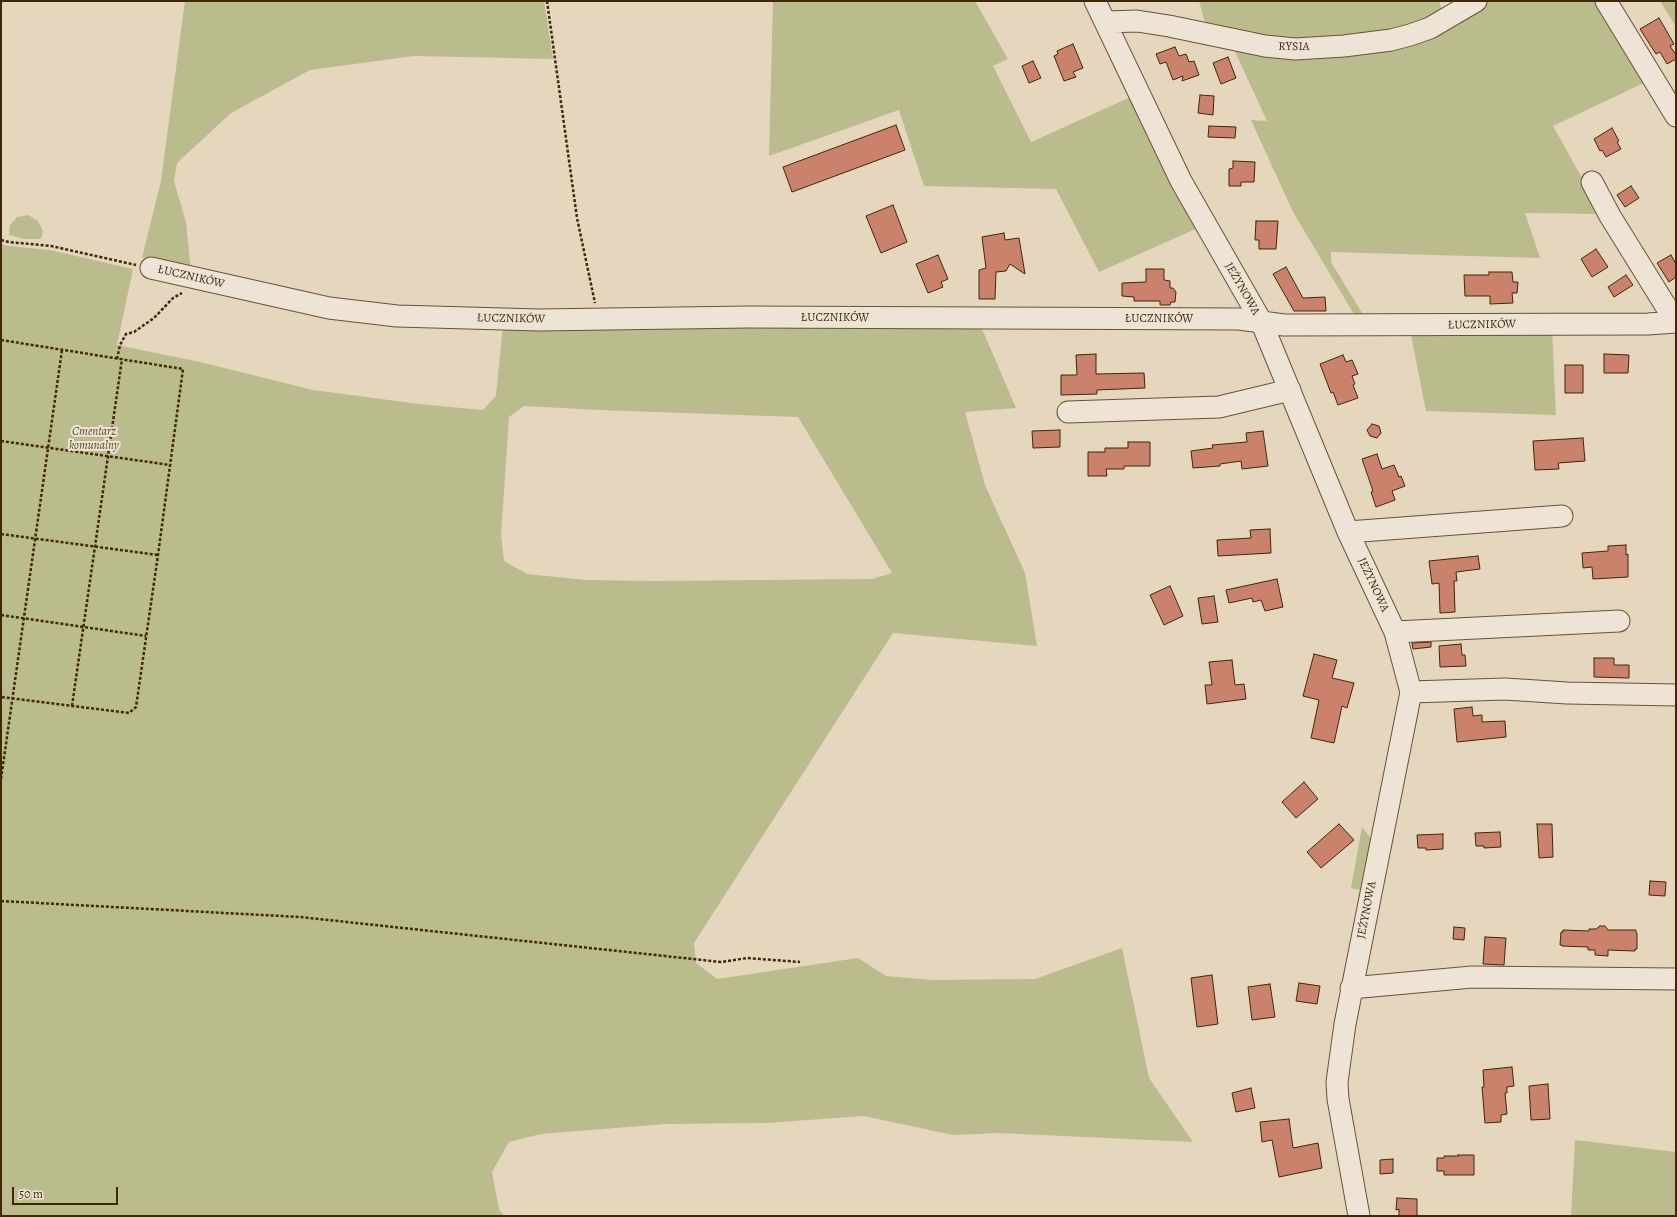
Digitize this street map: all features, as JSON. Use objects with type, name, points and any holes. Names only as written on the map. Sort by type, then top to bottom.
[{"type":"street","name":"JEŻYNOWA","points":[[1095,1],[1181,181],[1261,322],[1348,532],[1395,632],[1411,692],[1345,1024],[1337,1082],[1338,1099],[1359,1216]]},
{"type":"street","name":"RYSIA","points":[[1106,22],[1137,21],[1169,26],[1265,46],[1295,49],[1344,46],[1410,36],[1430,28],[1476,1]]},
{"type":"street","points":[[1606,1],[1676,116]]},
{"type":"street","points":[[1592,182],[1610,216],[1667,308],[1674,322]]},
{"type":"street","name":"ŁUCZNIKÓW","points":[[152,268],[329,308],[397,316],[539,320],[747,317],[1239,319],[1284,325],[1395,326],[1648,324],[1674,322]]},
{"type":"street","points":[[1068,412],[1218,407],[1290,390]]},
{"type":"street","points":[[1348,532],[1562,516]]},
{"type":"street","points":[[1395,632],[1620,621]]},
{"type":"street","points":[[1411,692],[1505,689],[1567,694],[1676,695]]},
{"type":"street","points":[[1352,988],[1472,977],[1676,979]]},
{"type":"path","points":[[547,1],[577,218],[592,294],[600,319]]},
{"type":"path","name":"ŁUCZNIKÓW","points":[[1,240],[51,246],[152,268]]},
{"type":"path","points":[[117,359],[120,345],[126,334],[134,332],[154,318],[173,298],[188,290],[196,278]]},
{"type":"path","points":[[1,340],[183,369],[136,707],[129,713],[1,697]]},
{"type":"path","points":[[1,779],[62,350]]},
{"type":"path","points":[[72,706],[122,359]]},
{"type":"path","points":[[1,441],[170,465]]},
{"type":"path","points":[[1,534],[158,555]]},
{"type":"path","points":[[1,615],[146,636]]},
{"type":"path","points":[[1,901],[300,917],[721,962],[747,958],[800,962]]},
{"type":"green space","points":[[185,1],[544,1],[553,59],[414,56],[310,70],[231,113],[177,163],[174,181],[186,222],[191,272],[153,259],[142,258],[161,181]]},
{"type":"green space","points":[[773,1],[975,1],[1008,59],[993,66],[1031,142],[1133,96],[1200,227],[1099,272],[1056,189],[924,186],[899,110],[769,156]]},
{"type":"green space","points":[[1199,1],[1439,1],[1444,16],[1429,25],[1319,43],[1207,31]]},
{"type":"green space","points":[[1485,1],[1602,1],[1650,80],[1553,126],[1602,214],[1525,213],[1540,258],[1331,252],[1331,262],[1367,321],[1358,321],[1293,212],[1251,120],[1267,121],[1231,43],[1343,50]]},
{"type":"green space","points":[[1660,1],[1676,1],[1676,27]]},
{"type":"green space","points":[[28,215],[38,221],[43,231],[41,239],[24,239],[9,235],[10,225],[17,217]]},
{"type":"green space","name":"Cmentarz komunalny","points":[[1,244],[50,250],[133,269],[117,345],[200,362],[313,390],[419,404],[483,410],[496,396],[503,325],[980,324],[1016,408],[965,412],[985,485],[1025,573],[1037,646],[893,633],[694,943],[696,963],[717,979],[858,958],[886,976],[934,980],[1035,979],[1122,948],[1149,1078],[1193,1142],[999,1133],[953,1135],[864,1116],[766,1123],[665,1124],[541,1134],[509,1142],[492,1172],[499,1209],[504,1216],[1,1216]],"holes":[[[524,406],[798,417],[892,573],[872,579],[655,581],[586,580],[527,574],[504,561],[501,535],[509,417]]]},
{"type":"green space","points":[[1552,328],[1556,415],[1426,411],[1410,330]]},
{"type":"green space","points":[[1362,827],[1370,837],[1373,845],[1365,891],[1351,888]]},
{"type":"green space","points":[[1575,1140],[1676,1152],[1676,1216],[1571,1216]]},
{"type":"building","points":[[1659,18],[1674,44],[1670,46],[1676,55],[1676,59],[1667,64],[1660,52],[1656,54],[1640,29]]},
{"type":"building","points":[[1073,44],[1083,68],[1073,72],[1076,77],[1064,81],[1054,56],[1058,54],[1057,51]]},
{"type":"building","points":[[1175,47],[1179,56],[1186,54],[1189,62],[1194,61],[1199,75],[1182,81],[1183,76],[1173,80],[1166,62],[1160,64],[1156,54]]},
{"type":"building","points":[[1228,57],[1236,78],[1221,84],[1213,63]]},
{"type":"building","points":[[1033,61],[1041,78],[1029,83],[1022,66]]},
{"type":"building","points":[[1200,95],[1214,96],[1213,115],[1198,113]]},
{"type":"building","points":[[896,125],[905,150],[792,192],[783,167]]},
{"type":"building","points":[[1209,126],[1236,127],[1235,138],[1208,137]]},
{"type":"building","points":[[1612,128],[1619,141],[1617,142],[1621,149],[1606,157],[1602,150],[1600,151],[1594,139]]},
{"type":"building","points":[[1233,161],[1255,162],[1254,182],[1241,182],[1241,186],[1229,186],[1229,169],[1233,168]]},
{"type":"building","points":[[1631,186],[1639,198],[1625,207],[1617,195]]},
{"type":"building","points":[[893,205],[907,242],[881,253],[866,216]]},
{"type":"building","points":[[1256,221],[1278,221],[1276,249],[1259,249],[1259,240],[1255,240]]},
{"type":"building","points":[[1004,233],[1005,240],[1019,238],[1025,274],[1010,264],[1006,271],[996,272],[995,299],[979,299],[979,270],[986,268],[982,237]]},
{"type":"building","points":[[1596,249],[1608,267],[1592,277],[1581,259]]},
{"type":"building","points":[[938,255],[948,279],[941,282],[943,287],[928,293],[916,264]]},
{"type":"building","points":[[1671,255],[1676,264],[1676,277],[1669,282],[1657,263]]},
{"type":"building","points":[[1286,267],[1303,298],[1325,297],[1326,311],[1294,311],[1273,274]]},
{"type":"building","points":[[1146,269],[1164,269],[1164,280],[1170,281],[1170,288],[1173,288],[1176,292],[1175,302],[1171,302],[1170,305],[1160,305],[1160,301],[1134,301],[1134,297],[1122,296],[1122,283],[1146,282]]},
{"type":"building","points":[[1489,272],[1512,272],[1513,282],[1518,282],[1517,293],[1512,293],[1513,303],[1490,304],[1490,296],[1465,296],[1464,275],[1489,275]]},
{"type":"building","points":[[1626,275],[1633,285],[1614,297],[1608,287]]},
{"type":"building","points":[[1096,354],[1096,374],[1144,373],[1145,388],[1097,390],[1097,394],[1061,395],[1061,375],[1077,375],[1076,355]]},
{"type":"building","points":[[1604,354],[1629,355],[1628,373],[1604,373]]},
{"type":"building","points":[[1343,355],[1346,362],[1352,360],[1358,374],[1352,376],[1355,384],[1353,385],[1358,398],[1338,405],[1333,392],[1331,393],[1320,364]]},
{"type":"building","points":[[1565,365],[1583,365],[1583,393],[1565,393]]},
{"type":"building","points":[[1372,424],[1379,426],[1381,433],[1377,438],[1370,436],[1367,430]]},
{"type":"building","points":[[1060,430],[1060,447],[1033,448],[1032,431]]},
{"type":"building","points":[[1263,431],[1268,466],[1242,469],[1241,461],[1220,464],[1220,466],[1193,468],[1191,451],[1213,448],[1212,445],[1247,442],[1246,433]]},
{"type":"building","points":[[1583,438],[1585,461],[1558,463],[1559,469],[1535,470],[1533,441]]},
{"type":"building","points":[[1128,442],[1150,442],[1150,466],[1124,466],[1124,469],[1106,469],[1107,476],[1088,476],[1088,452],[1105,452],[1105,448],[1128,448]]},
{"type":"building","points":[[1377,454],[1382,469],[1394,465],[1405,486],[1392,491],[1395,500],[1376,507],[1371,492],[1373,491],[1362,459]]},
{"type":"building","points":[[1270,529],[1271,553],[1218,556],[1217,540],[1251,538],[1250,530]]},
{"type":"building","points":[[1626,545],[1626,555],[1628,554],[1628,577],[1593,579],[1592,567],[1583,568],[1582,553],[1608,551],[1608,546]]},
{"type":"building","points":[[1478,556],[1480,569],[1456,572],[1457,581],[1454,581],[1455,612],[1440,613],[1439,583],[1432,584],[1429,561]]},
{"type":"building","points":[[1277,579],[1283,607],[1265,611],[1261,600],[1253,602],[1252,598],[1229,603],[1226,590]]},
{"type":"building","points":[[1170,586],[1183,616],[1164,625],[1150,595]]},
{"type":"building","points":[[1214,596],[1218,622],[1202,624],[1198,598]]},
{"type":"building","points":[[1431,642],[1431,647],[1413,649],[1412,643]]},
{"type":"building","points":[[1461,644],[1462,655],[1465,655],[1466,666],[1440,667],[1439,646]]},
{"type":"building","points":[[1314,654],[1337,660],[1332,678],[1354,683],[1347,708],[1342,706],[1334,743],[1311,738],[1319,700],[1303,696]]},
{"type":"building","points":[[1594,658],[1614,658],[1614,665],[1629,665],[1629,678],[1594,677]]},
{"type":"building","points":[[1232,660],[1235,685],[1244,684],[1246,699],[1207,704],[1205,685],[1212,685],[1209,662]]},
{"type":"building","points":[[1472,707],[1473,716],[1482,715],[1482,722],[1505,721],[1506,737],[1457,742],[1454,709]]},
{"type":"building","points":[[1304,782],[1318,799],[1296,818],[1282,802]]},
{"type":"building","points":[[1339,824],[1354,840],[1321,868],[1307,852]]},
{"type":"building","points":[[1537,824],[1552,824],[1553,857],[1539,858]]},
{"type":"building","points":[[1500,832],[1501,847],[1484,848],[1484,846],[1476,846],[1475,833]]},
{"type":"building","points":[[1443,834],[1443,849],[1426,850],[1426,848],[1418,848],[1417,835]]},
{"type":"building","points":[[1650,881],[1666,882],[1665,896],[1649,895]]},
{"type":"building","points":[[1600,926],[1605,926],[1608,930],[1636,930],[1637,949],[1635,949],[1635,951],[1608,950],[1608,956],[1595,955],[1595,950],[1588,950],[1588,947],[1560,945],[1561,932],[1563,932],[1563,930],[1589,931],[1589,929],[1596,929]]},
{"type":"building","points":[[1454,927],[1465,928],[1464,940],[1453,939]]},
{"type":"building","points":[[1485,937],[1506,938],[1504,965],[1483,964]]},
{"type":"building","points":[[1212,975],[1218,1024],[1197,1027],[1191,978]]},
{"type":"building","points":[[1299,983],[1320,986],[1317,1004],[1296,1001]]},
{"type":"building","points":[[1270,984],[1275,1017],[1252,1020],[1248,987]]},
{"type":"building","points":[[1512,1067],[1514,1086],[1507,1087],[1507,1093],[1505,1093],[1507,1114],[1501,1115],[1501,1122],[1485,1123],[1482,1087],[1484,1087],[1483,1070]]},
{"type":"building","points":[[1548,1084],[1550,1119],[1531,1120],[1529,1086]]},
{"type":"building","points":[[1251,1088],[1255,1108],[1236,1112],[1232,1093]]},
{"type":"building","points":[[1289,1119],[1293,1148],[1318,1143],[1322,1168],[1279,1177],[1272,1140],[1262,1142],[1260,1122]]},
{"type":"building","points":[[1458,1155],[1474,1155],[1474,1175],[1444,1175],[1444,1171],[1437,1171],[1437,1158],[1444,1158],[1444,1156],[1459,1156]]},
{"type":"building","points":[[1393,1159],[1393,1173],[1380,1174],[1380,1160]]},
{"type":"building","points":[[1397,1198],[1417,1199],[1417,1216],[1399,1216],[1399,1209],[1396,1210]]}]
